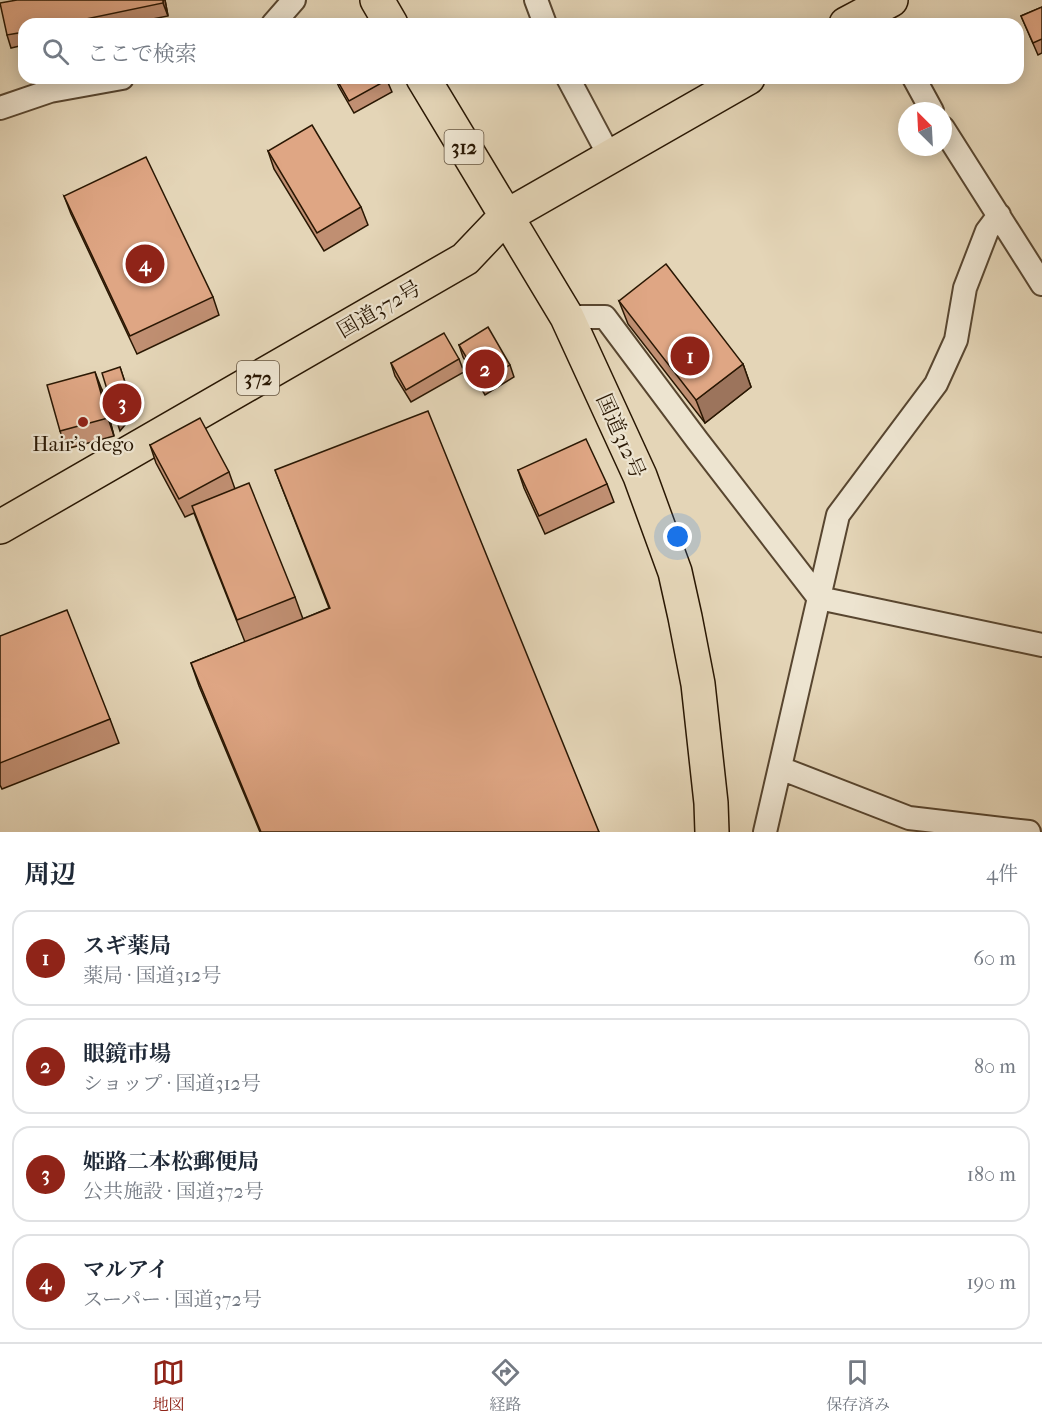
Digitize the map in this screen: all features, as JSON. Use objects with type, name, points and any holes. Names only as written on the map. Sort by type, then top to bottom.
[{"type":"highway","points":[[377,0],[388,18]]},
{"type":"highway","points":[[864,18],[887,10]]},
{"type":"highway","name":"国道312号","points":[[427,84],[567,317],[640,476],[675,572],[698,684],[712,832]]},
{"type":"highway","name":"国道372号","points":[[0,527],[465,259],[505,217],[738,84]]},
{"type":"street","points":[[278,18],[294,0]]},
{"type":"street","points":[[536,0],[543,18]]},
{"type":"street","points":[[0,108],[50,91],[89,84]]},
{"type":"street","points":[[571,84],[610,157]]},
{"type":"street","points":[[917,84],[927,102]]},
{"type":"street","points":[[952,142],[1042,284]]},
{"type":"street","points":[[765,832],[838,515],[936,384],[956,340],[965,288],[987,231],[999,215]]},
{"type":"street","points":[[567,317],[605,316],[819,598],[1042,645]]},
{"type":"street","points":[[780,768],[909,818],[1029,832]]},
{"type":"building","points":[[17,0],[163,0],[163,3],[91,18],[18,18],[18,33],[7,35],[0,3]]},
{"type":"building","points":[[1042,7],[1042,39],[1033,43],[1024,18],[1021,16]]},
{"type":"building","points":[[339,84],[380,84],[349,101]]},
{"type":"building","points":[[312,125],[361,207],[317,233],[268,151]]},
{"type":"building","points":[[146,157],[213,297],[130,336],[64,196]]},
{"type":"building","points":[[666,264],[743,364],[696,400],[619,301]]},
{"type":"building","points":[[488,327],[510,365],[481,382],[459,345]]},
{"type":"building","points":[[444,333],[459,359],[406,390],[391,363]]},
{"type":"building","points":[[120,367],[131,401],[116,419],[102,373]]},
{"type":"building","points":[[95,372],[108,418],[60,431],[47,385]]},
{"type":"building","points":[[428,411],[599,832],[261,832],[191,663],[330,608],[275,470]]},
{"type":"building","points":[[200,418],[229,472],[179,499],[150,445]]},
{"type":"building","points":[[586,439],[607,484],[539,516],[518,470]]},
{"type":"building","points":[[249,483],[295,597],[237,620],[192,506]]},
{"type":"building","points":[[67,610],[110,719],[0,763],[0,636]]},
{"type":"place","name":"マルアイ","points":[[145,264]]},
{"type":"place","name":"スギ薬局","points":[[690,356]]},
{"type":"place","name":"眼鏡市場","points":[[485,369]]},
{"type":"place","name":"姫路二本松郵便局","points":[[122,403]]},
{"type":"place","name":"Hair’s dego","points":[[83,422]]}]
